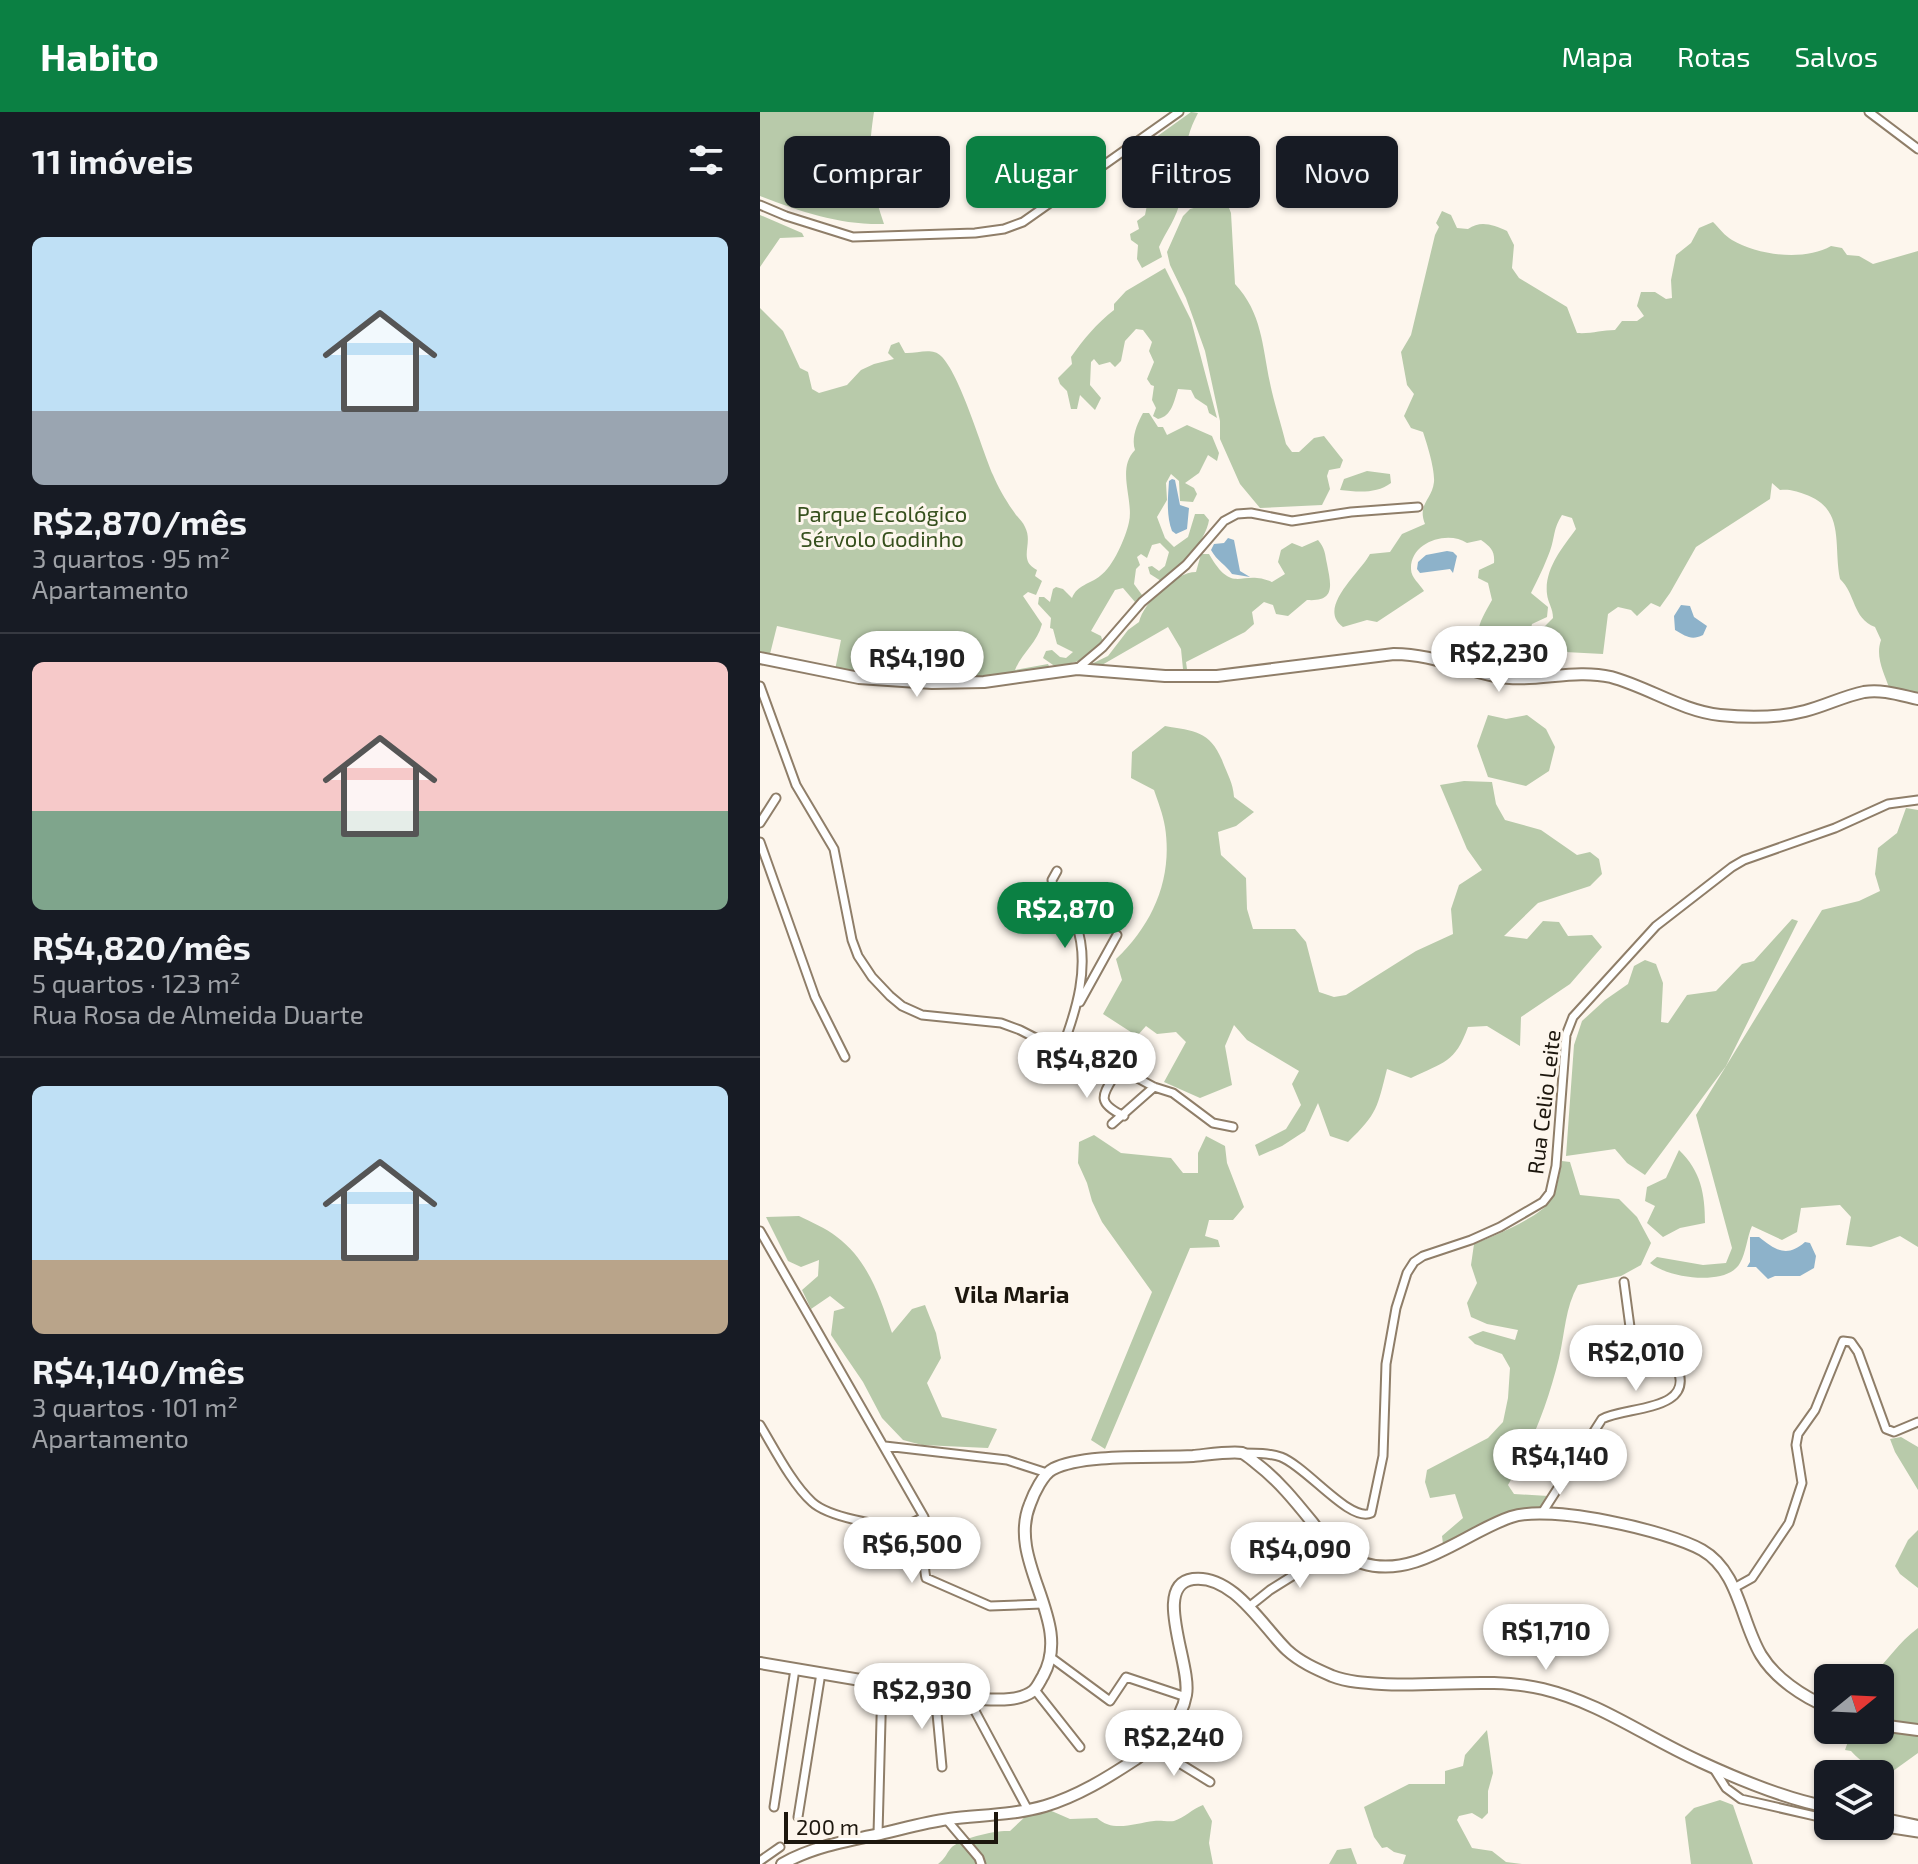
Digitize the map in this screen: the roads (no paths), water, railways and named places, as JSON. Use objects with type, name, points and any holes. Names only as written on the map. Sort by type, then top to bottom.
[{"type":"street","points":[[760,205],[853,237],[975,233],[1004,229],[1023,222],[1179,112]]},
{"type":"street","points":[[1869,112],[1918,149]]},
{"type":"street","points":[[1077,669],[1103,647],[1142,602],[1186,565],[1224,521],[1237,514],[1251,513],[1292,521],[1351,512],[1418,507]]},
{"type":"street","points":[[760,658],[859,678],[932,683],[984,682],[1077,669],[1165,676],[1217,676],[1394,654],[1417,654],[1495,676],[1514,678],[1579,673],[1608,677],[1698,711],[1720,715],[1778,717],[1864,692],[1885,692],[1918,699]]},
{"type":"street","points":[[760,686],[796,785],[834,849],[858,956],[872,977],[902,1006],[922,1015],[1001,1023],[1061,1051],[1119,1068],[1183,1099],[1213,1123],[1233,1127]]},
{"type":"street","points":[[760,823],[776,798]]},
{"type":"street","name":"Rua Celio Leite","points":[[1243,1453],[1282,1457],[1313,1478],[1345,1508],[1357,1515],[1371,1513],[1383,1456],[1386,1364],[1396,1308],[1407,1273],[1414,1262],[1423,1256],[1500,1227],[1543,1202],[1550,1193],[1556,1166],[1566,1035],[1573,1017],[1656,926],[1732,867],[1835,828],[1888,804],[1918,800]]},
{"type":"street","points":[[760,842],[815,997],[845,1057]]},
{"type":"street","points":[[1057,871],[1052,880],[1053,886],[1076,924],[1080,944],[1081,977],[1077,1008]]},
{"type":"street","points":[[1061,1051],[1077,1008],[1117,935]]},
{"type":"street","points":[[1119,1068],[1103,1096],[1103,1102],[1107,1108],[1124,1116]]},
{"type":"street","points":[[1112,1124],[1154,1087]]},
{"type":"street","points":[[760,1231],[924,1517],[927,1543],[924,1573],[930,1582],[990,1606],[1042,1604]]},
{"type":"street","points":[[1542,1513],[1602,1419],[1612,1413],[1666,1403],[1676,1394],[1680,1375],[1677,1367],[1639,1362],[1634,1357],[1624,1282]]},
{"type":"street","points":[[1734,1588],[1752,1578],[1789,1523],[1802,1483],[1796,1445],[1798,1434],[1815,1410],[1843,1341],[1851,1342],[1858,1352],[1886,1429],[1894,1432],[1918,1422]]},
{"type":"street","points":[[760,1425],[802,1491],[824,1510],[866,1522],[901,1526],[924,1517]]},
{"type":"street","points":[[885,1446],[1007,1460],[1047,1473]]},
{"type":"street","points":[[760,1663],[968,1698],[1014,1698],[1035,1690],[1048,1667],[1050,1636],[1028,1565],[1023,1534],[1029,1505],[1047,1473],[1061,1466],[1106,1458],[1243,1453],[1270,1474],[1334,1550],[1369,1565],[1390,1566],[1416,1561],[1513,1516],[1542,1513],[1567,1514],[1671,1536],[1705,1551],[1723,1569],[1762,1657],[1783,1680],[1814,1699]]},
{"type":"street","points":[[1250,1606],[1334,1550]]},
{"type":"street","points":[[782,1864],[878,1834],[946,1819],[1028,1810],[1068,1798],[1101,1781],[1153,1747],[1175,1723],[1186,1697],[1186,1667],[1172,1596],[1179,1585],[1191,1579],[1206,1579],[1224,1587],[1250,1606],[1289,1652],[1339,1679],[1420,1686],[1497,1684],[1539,1688],[1576,1698],[1713,1767],[1814,1802]]},
{"type":"street","points":[[1049,1656],[1110,1701],[1126,1677],[1186,1697]]},
{"type":"street","points":[[774,1807],[795,1669]]},
{"type":"street","points":[[798,1817],[821,1673]]},
{"type":"street","points":[[878,1834],[882,1682]]},
{"type":"street","points":[[1035,1690],[1080,1747]]},
{"type":"street","points":[[935,1692],[942,1767]]},
{"type":"street","points":[[968,1698],[1028,1810]]},
{"type":"street","points":[[1894,1727],[1918,1730]]},
{"type":"street","points":[[1153,1747],[1210,1782]]},
{"type":"street","points":[[1713,1767],[1726,1788],[1741,1799],[1814,1816]]},
{"type":"street","points":[[946,1819],[981,1864]]},
{"type":"street","points":[[1894,1821],[1918,1826]]},
{"type":"street","points":[[1894,1829],[1918,1833]]},
{"type":"street","points":[[760,1861],[780,1847]]},
{"type":"water","points":[[1175,480],[1180,505],[1189,508],[1187,529],[1176,534],[1172,531],[1168,512],[1169,481]]},
{"type":"water","points":[[1228,538],[1234,540],[1240,571],[1250,577],[1232,574],[1211,550],[1214,544],[1224,543]]},
{"type":"water","points":[[1447,551],[1457,556],[1453,573],[1450,569],[1420,573],[1417,569],[1418,562],[1426,555]]},
{"type":"water","points":[[1681,605],[1690,606],[1694,617],[1707,626],[1703,635],[1692,638],[1675,630],[1674,616]]},
{"type":"water","points":[[1750,1237],[1759,1237],[1770,1246],[1787,1251],[1805,1242],[1810,1243],[1816,1256],[1814,1268],[1800,1276],[1768,1279],[1756,1267],[1747,1267],[1750,1262]]},
{"type":"district","name":"Vila Maria","points":[[1012,1293]]},
{"type":"park label","name":"Parque Ecológico Sérvolo Godinho","points":[[882,526]]}]
